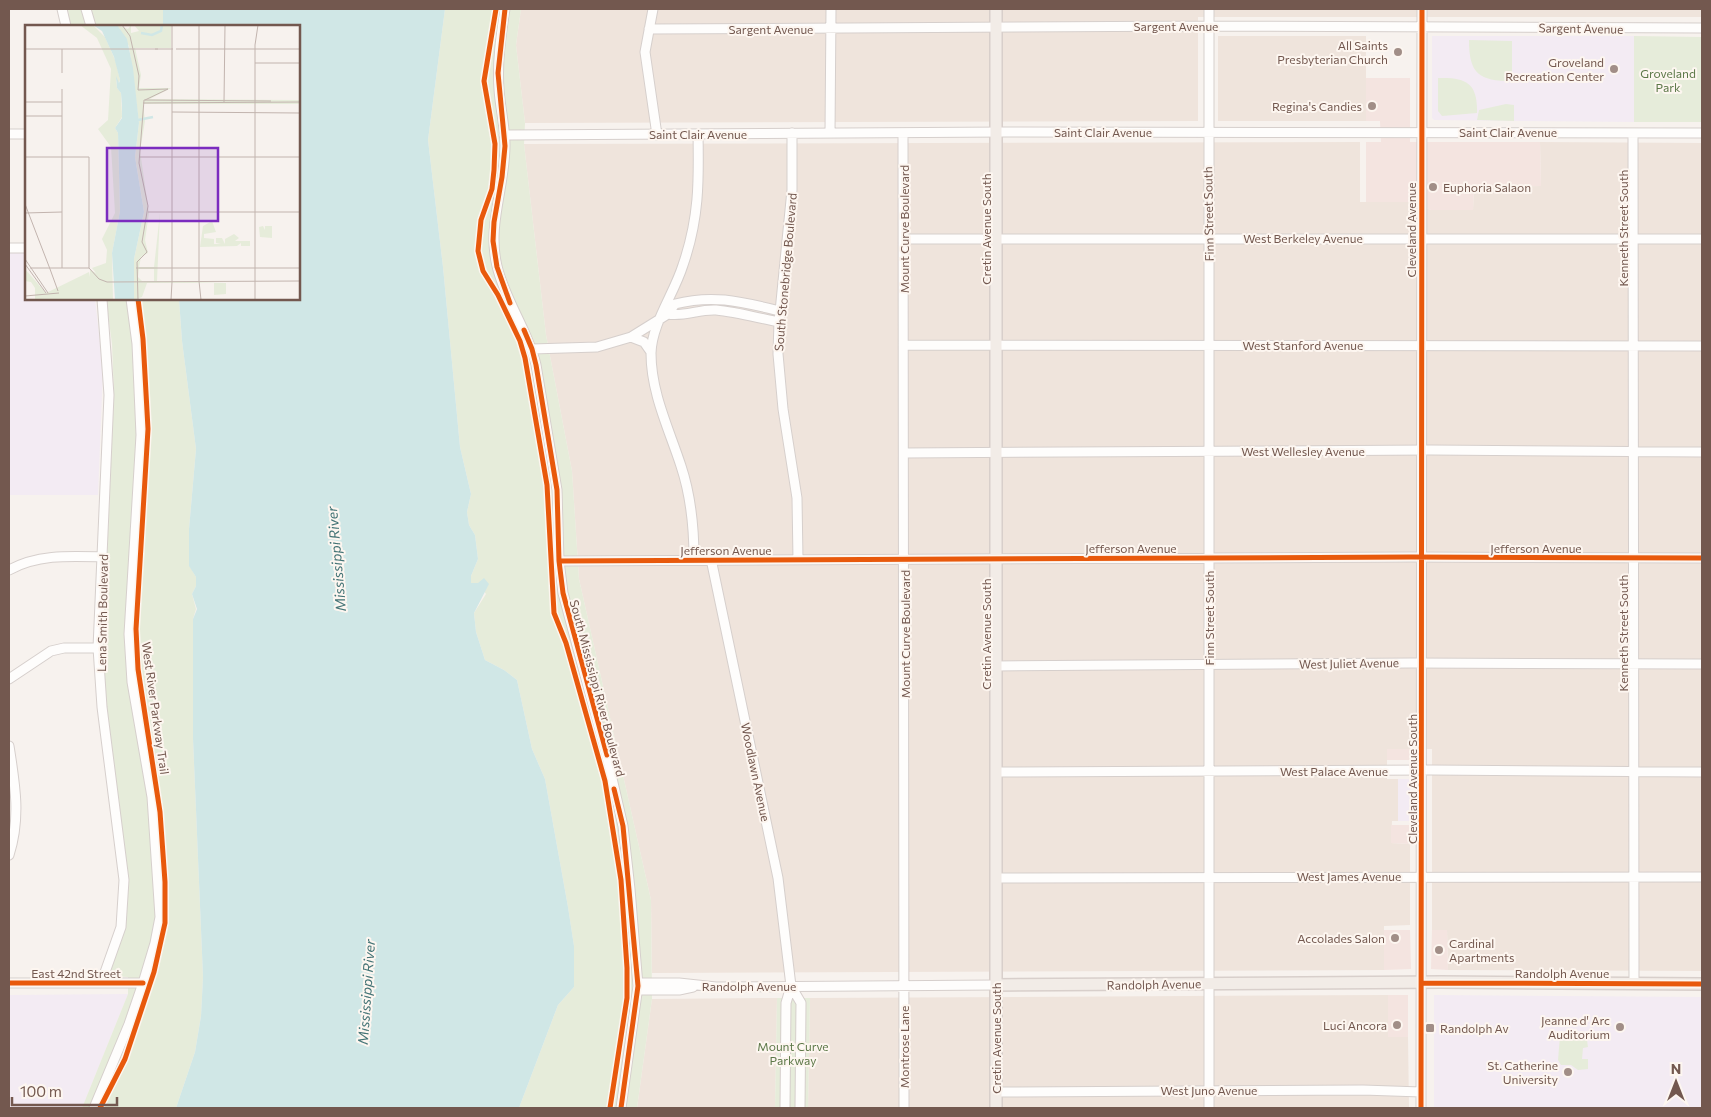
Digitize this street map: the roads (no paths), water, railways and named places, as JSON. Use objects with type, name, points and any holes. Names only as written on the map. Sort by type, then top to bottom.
[{"type":"main road","name":"Cretin Avenue South","points":[[996,9],[996,1108]]},
{"type":"main road","name":"Randolph Avenue","points":[[996,985],[1702,984]]},
{"type":"street","points":[[62,9],[66,25]]},
{"type":"street","points":[[86,9],[91,25]]},
{"type":"street","name":"South Mississippi River Boulevard","points":[[505,9],[498,73],[504,135],[502,177],[496,207],[493,241],[499,273],[532,349],[557,490],[559,561],[563,593],[608,761],[623,826],[638,986],[621,1108]]},
{"type":"street","points":[[653,9],[645,52],[657,134]]},
{"type":"street","points":[[830,133],[831,9]]},
{"type":"street","name":"Finn Street South","points":[[1209,9],[1209,1108]]},
{"type":"street","name":"Cleveland Avenue","points":[[1421,450],[1420,132],[1422,9]]},
{"type":"street","name":"Sargent Avenue","points":[[649,29],[1209,26],[1702,28]]},
{"type":"street","name":"Saint Clair Avenue","points":[[504,135],[996,132],[1702,133]]},
{"type":"street","name":"South Stonebridge Boulevard","points":[[792,133],[791,207],[779,322],[780,382],[797,498],[798,559]]},
{"type":"street","name":"Mount Curve Boulevard","points":[[904,133],[904,986]]},
{"type":"street","name":"Kenneth Street South","points":[[1633,133],[1634,983]]},
{"type":"street","points":[[9,134],[25,134]]},
{"type":"street","points":[[694,559],[689,496],[682,467],[658,398],[651,352],[658,319],[675,288],[694,228],[699,188],[698,134]]},
{"type":"street","name":"West Berkeley Avenue","points":[[904,239],[1702,239]]},
{"type":"street","points":[[9,248],[25,248]]},
{"type":"street","points":[[532,349],[598,347],[631,337],[668,314],[674,304],[702,299],[730,300],[780,311]]},
{"type":"street","name":"Lena Smith Boulevard","points":[[102,300],[109,395],[98,648],[102,707],[124,880],[121,927],[104,975],[105,984]]},
{"type":"street","points":[[94,1108],[129,1024],[143,983],[158,928],[160,893],[152,797],[132,682],[129,634],[141,435],[137,344],[131,300]]},
{"type":"street","points":[[668,314],[678,316],[703,310],[716,310],[779,322]]},
{"type":"street","points":[[631,337],[644,342],[651,352]]},
{"type":"street","name":"West Stanford Avenue","points":[[904,345],[1702,346]]},
{"type":"street","name":"West Wellesley Avenue","points":[[904,453],[1421,450],[1702,452]]},
{"type":"street","name":"Cleveland Avenue South","points":[[1421,450],[1421,1108]]},
{"type":"street","points":[[9,570],[37,559],[59,556],[103,557]]},
{"type":"street","name":"Jefferson Avenue","points":[[559,561],[1421,557],[1702,558]]},
{"type":"street","name":"Woodlawn Avenue","points":[[711,559],[778,878],[791,986]]},
{"type":"street","points":[[9,679],[51,651],[64,648],[98,648]]},
{"type":"street","name":"West Juliet Avenue","points":[[996,666],[1421,663],[1702,664]]},
{"type":"street","points":[[9,746],[17,799],[15,837],[9,856]]},
{"type":"street","name":"West Palace Avenue","points":[[996,772],[1422,770],[1702,772]]},
{"type":"street","name":"West James Avenue","points":[[996,878],[1702,877]]},
{"type":"street","name":"East 42nd Street","points":[[9,982],[143,983]]},
{"type":"street","name":"Randolph Avenue","points":[[638,986],[680,983],[695,986],[996,985]]},
{"type":"street","points":[[785,1108],[786,1003],[791,986]]},
{"type":"street","points":[[791,986],[801,1003],[800,1108]]},
{"type":"street","name":"Montrose Lane","points":[[904,986],[904,1108]]},
{"type":"street","name":"West Juno Avenue","points":[[996,1092],[1209,1090],[1421,1092]]},
{"type":"water","name":"Mississippi River","points":[[163,9],[445,9],[428,140],[443,267],[460,447],[471,494],[467,512],[469,525],[475,535],[478,559],[471,576],[471,583],[478,583],[484,578],[489,584],[474,613],[476,632],[485,660],[504,670],[517,680],[532,749],[545,779],[574,946],[574,987],[558,1005],[519,1108],[176,1108],[195,1052],[201,1016],[203,977],[193,739],[193,619],[197,609],[192,594],[196,586],[196,577],[189,566],[189,529],[196,449],[182,341],[179,300],[300,300],[300,25],[163,25]]},
{"type":"place","name":"All Saints Presbyterian Church","points":[[1398,52]]},
{"type":"place","name":"Groveland Recreation Center","points":[[1614,69]]},
{"type":"place","name":"Regina's Candies","points":[[1372,106]]},
{"type":"place","name":"Euphoria Salaon","points":[[1433,187]]},
{"type":"place","name":"Accolades Salon","points":[[1395,938]]},
{"type":"place","name":"Cardinal Apartments","points":[[1439,950]]},
{"type":"place","name":"Luci Ancora","points":[[1397,1025]]},
{"type":"place","name":"Jeanne d' Arc Auditorium","points":[[1620,1027]]},
{"type":"place","name":"Randolph Av","points":[[1430,1028]]},
{"type":"place","name":"St. Catherine University","points":[[1568,1072]]},
{"type":"park label","name":"Groveland Park","points":[[1668,80]]},
{"type":"park label","name":"Mount Curve Parkway","points":[[793,1053]]}]
